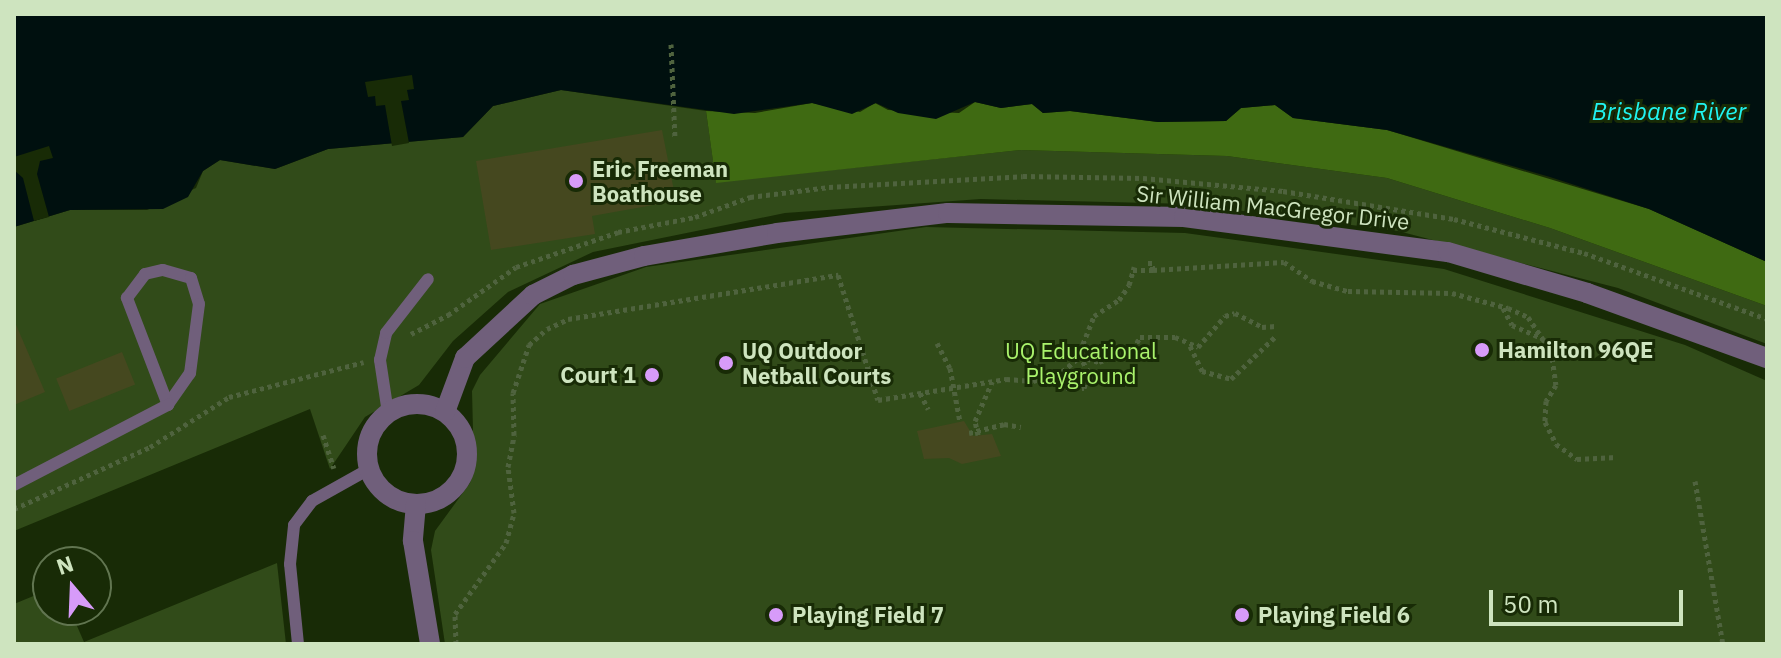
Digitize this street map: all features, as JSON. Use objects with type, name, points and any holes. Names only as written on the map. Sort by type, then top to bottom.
[{"type":"street","name":"Sir William MacGregor Drive","points":[[445,412],[465,358],[533,295],[573,275],[695,247],[924,214],[1184,217],[1448,252],[1587,293],[1767,358]]},
{"type":"street","points":[[418,404],[445,412],[464,437],[466,465],[450,491],[416,504],[385,493],[369,469],[369,440],[388,413],[418,404]]},
{"type":"street","points":[[416,504],[413,541],[430,644]]},
{"type":"lane","points":[[14,485],[168,405],[190,373],[199,304],[191,278],[163,270],[145,274],[127,298],[168,405]]},
{"type":"lane","points":[[388,413],[380,360],[386,333],[428,279]]},
{"type":"lane","points":[[298,644],[290,564],[294,525],[312,501],[369,469]]},
{"type":"path","points":[[671,44],[675,138]]},
{"type":"path","points":[[456,644],[455,614],[506,543],[514,513],[508,467],[514,435],[513,393],[529,345],[547,329],[579,317],[838,275],[878,400],[992,381],[1047,378],[1079,356],[1094,316],[1119,300],[1133,269],[1284,262],[1312,281],[1348,291],[1452,293],[1528,317],[1556,365],[1545,422],[1556,444],[1577,459],[1617,457]]},
{"type":"path","points":[[1145,263],[1152,263],[1153,270]]},
{"type":"path","points":[[1503,307],[1512,325],[1543,339]]},
{"type":"path","points":[[1190,346],[1204,344],[1216,324],[1235,313],[1262,327],[1275,326]]},
{"type":"path","points":[[1079,356],[1099,362],[1133,350],[1140,337],[1175,337],[1190,346],[1202,371],[1231,379],[1276,336]]},
{"type":"path","points":[[937,343],[954,387],[960,422]]},
{"type":"path","points":[[1058,388],[1084,388],[1089,372],[1079,356]]},
{"type":"path","points":[[14,509],[150,447],[229,397],[380,360]]},
{"type":"path","points":[[977,433],[975,421],[992,381]]},
{"type":"path","points":[[920,393],[928,409]]},
{"type":"path","points":[[969,433],[1004,424],[1021,427]]},
{"type":"path","points":[[323,435],[334,469]]},
{"type":"path","points":[[1695,481],[1723,644]]},
{"type":"green space","points":[[561,90],[706,111],[716,182],[1021,150],[1227,156],[1387,178],[1550,228],[1767,306],[1767,344],[1618,288],[1398,231],[1190,204],[981,199],[785,213],[593,252],[508,292],[453,341],[419,385],[365,417],[330,469],[310,409],[14,531],[14,227],[70,210],[147,210],[196,188],[203,171],[220,160],[275,169],[328,149],[463,137],[493,106]]},
{"type":"green space","points":[[975,102],[1001,108],[1032,104],[1043,113],[1070,111],[1158,122],[1226,121],[1241,108],[1275,105],[1293,118],[1387,130],[1649,209],[1767,262],[1767,306],[1550,228],[1387,178],[1227,156],[1021,150],[716,183],[706,111],[755,113],[812,103],[860,112],[875,103],[888,110],[959,113]]},
{"type":"green space","name":"UQ Educational Playground","points":[[926,227],[1185,233],[1444,269],[1685,345],[1767,381],[1767,644],[445,644],[431,550],[435,531],[470,483],[474,470],[472,391],[480,375],[540,304],[646,267]]},
{"type":"green space","points":[[277,563],[286,644],[14,644],[14,604],[32,597],[32,626],[77,626],[84,642]]},
{"type":"water","name":"Brisbane River","points":[[14,14],[1767,14],[1767,262],[1649,209],[1550,177],[1387,130],[1293,118],[1275,105],[1241,108],[1226,121],[1158,122],[1070,111],[1043,113],[1032,104],[1001,108],[975,102],[936,119],[898,113],[876,103],[852,114],[812,103],[734,114],[561,90],[493,106],[463,137],[328,149],[275,169],[220,160],[203,171],[188,197],[163,209],[70,210],[14,227]]},
{"type":"pier","points":[[412,75],[414,89],[407,90],[409,100],[401,101],[409,143],[392,146],[385,105],[376,106],[375,96],[368,97],[365,82]]},
{"type":"pier","points":[[49,146],[53,158],[40,161],[37,174],[49,217],[34,221],[23,178],[14,170],[14,157]]},
{"type":"building","name":"Eric Freeman Boathouse","points":[[662,130],[676,201],[592,216],[595,234],[491,250],[476,161]]},
{"type":"building","points":[[14,320],[45,392],[14,405]]},
{"type":"building","points":[[122,352],[135,384],[69,411],[56,379]]},
{"type":"building","points":[[964,421],[973,436],[992,434],[1001,456],[962,464],[949,458],[924,459],[917,431]]},
{"type":"place","name":"Eric Freeman Boathouse","points":[[576,181]]},
{"type":"place","name":"Hamilton 96QE","points":[[1482,350]]},
{"type":"place","name":"UQ Outdoor Netball Courts","points":[[726,363]]},
{"type":"place","name":"Court 1","points":[[652,375]]},
{"type":"place","name":"Playing Field 7","points":[[776,615]]},
{"type":"place","name":"Playing Field 6","points":[[1242,615]]}]
